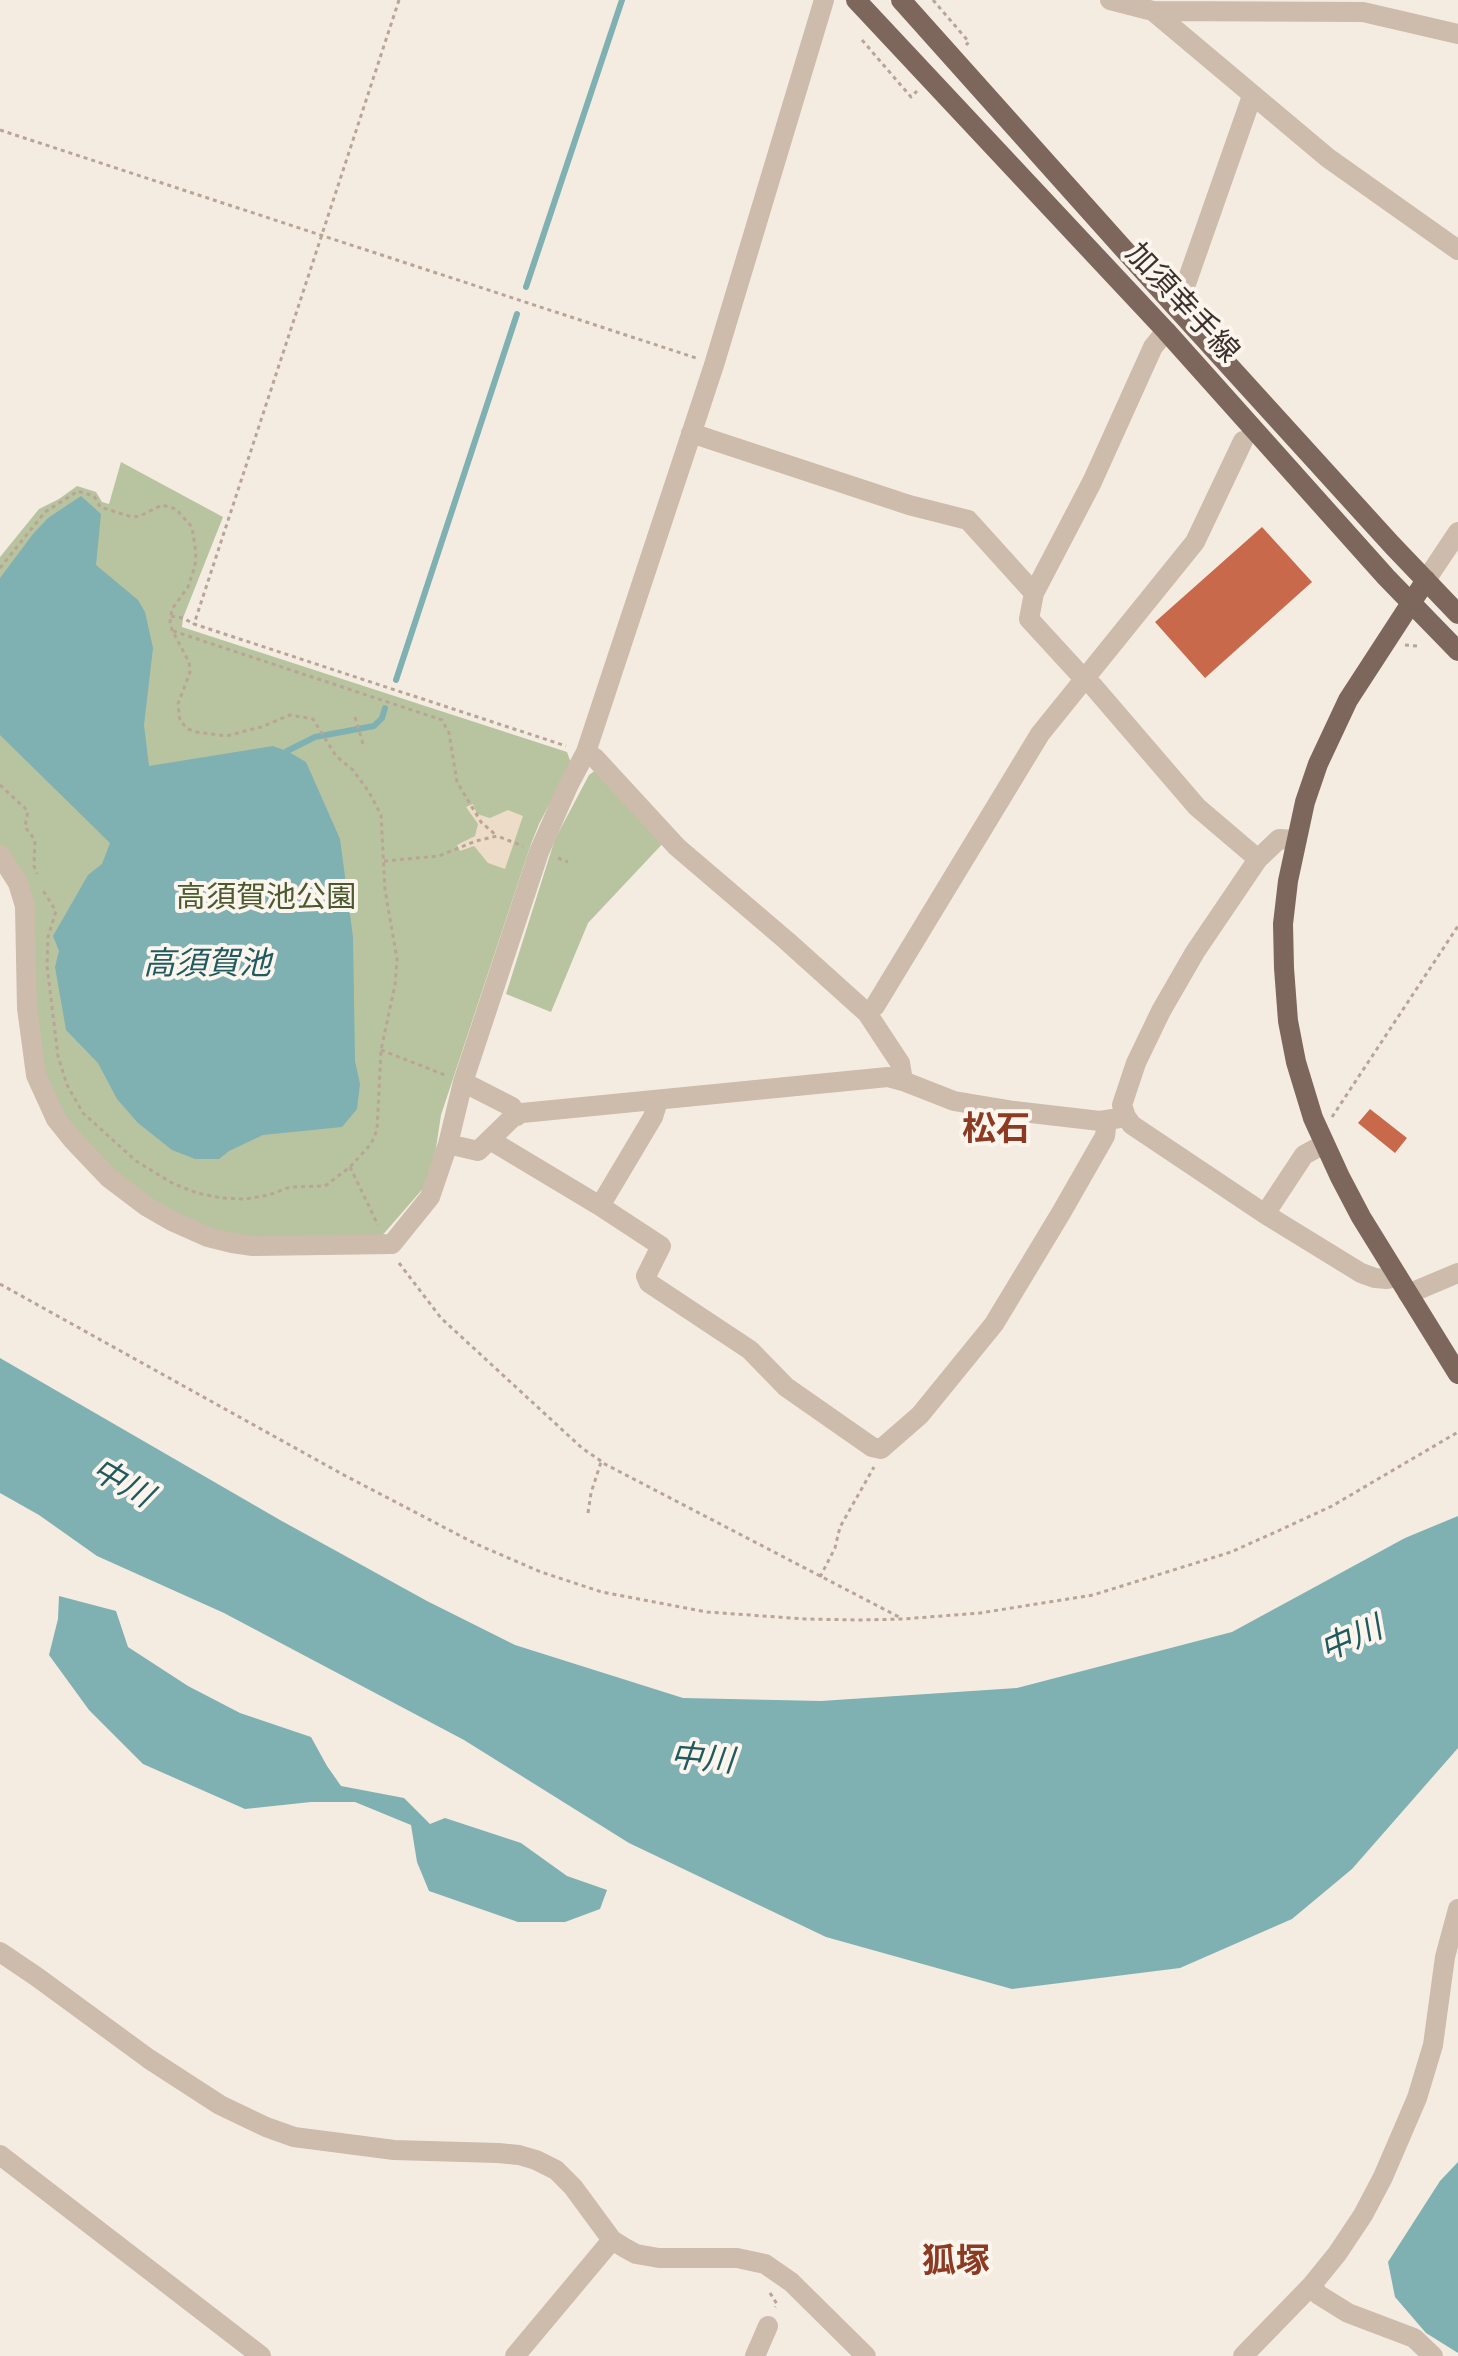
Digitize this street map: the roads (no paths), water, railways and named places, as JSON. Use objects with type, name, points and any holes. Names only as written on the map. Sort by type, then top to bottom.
[{"type":"main road","name":"加須幸手線","points":[[856,0],[1166,331],[1410,603],[1458,651]]},
{"type":"main road","name":"加須幸手線","points":[[901,0],[1172,303],[1458,614]]},
{"type":"main road","points":[[1426,580],[1368,667],[1318,764],[1295,840],[1283,924],[1284,968],[1288,1021],[1296,1062],[1321,1137],[1340,1177],[1458,1374]]},
{"type":"street","points":[[0,855],[18,883],[25,906],[27,1008],[36,1075],[56,1119],[109,1178],[172,1221],[208,1237],[253,1246],[387,1240],[430,1197],[448,1144],[463,1082],[539,852],[586,752],[714,365],[824,0]]},
{"type":"street","points":[[1110,0],[1153,11],[1363,12],[1458,34]]},
{"type":"street","points":[[1153,11],[1328,158],[1458,250]]},
{"type":"street","points":[[1172,303],[1187,281],[1252,96]]},
{"type":"street","points":[[1166,331],[1153,347],[1092,482],[1034,593],[1029,619],[1093,686],[1197,807],[1258,859]]},
{"type":"street","points":[[691,433],[909,505],[968,520],[1034,593]]},
{"type":"street","points":[[867,1013],[875,1006],[1040,734],[1195,542],[1243,441]]},
{"type":"street","points":[[1426,580],[1458,532]]},
{"type":"street","points":[[586,752],[677,847],[867,1013],[900,1063],[903,1081]]},
{"type":"street","points":[[490,1140],[661,1246],[646,1276],[649,1283],[750,1350],[786,1387],[872,1447],[881,1449],[920,1415],[994,1324],[1117,1119],[1161,1011],[1195,952],[1258,859],[1279,839],[1295,840]]},
{"type":"street","points":[[448,1144],[478,1151],[517,1116],[578,1107],[888,1077],[954,1101],[1014,1111],[1117,1119],[1132,1125],[1265,1214],[1361,1273],[1403,1285],[1458,1273]]},
{"type":"street","points":[[463,1082],[512,1107],[517,1116]]},
{"type":"street","points":[[600,1206],[653,1117],[658,1101]]},
{"type":"street","points":[[1265,1214],[1304,1155],[1321,1137]]},
{"type":"street","points":[[1246,2355],[1311,2286],[1363,2215],[1395,2150],[1417,2098],[1433,2045],[1445,1957],[1458,1909]]},
{"type":"street","points":[[0,1952],[149,2059],[220,2105],[255,2122],[280,2133],[312,2140],[394,2150],[498,2153],[536,2160],[556,2170],[573,2187],[612,2240],[636,2254],[659,2258],[737,2258],[765,2264],[791,2282],[866,2356]]},
{"type":"street","points":[[0,2155],[261,2356]]},
{"type":"street","points":[[515,2356],[612,2240]]},
{"type":"street","points":[[1311,2286],[1319,2295],[1348,2313],[1414,2338],[1433,2356]]},
{"type":"street","points":[[755,2356],[768,2326]]},
{"type":"water","name":"高須賀池","points":[[81,496],[101,514],[96,565],[138,600],[145,612],[153,648],[144,725],[149,766],[273,746],[287,751],[306,762],[340,839],[353,937],[355,1061],[360,1084],[357,1109],[342,1127],[263,1135],[219,1159],[195,1159],[172,1150],[138,1123],[117,1099],[98,1063],[66,1030],[55,967],[59,951],[53,936],[88,875],[102,864],[110,843],[0,735],[0,578],[48,518]]},
{"type":"water","name":"中川","points":[[0,1358],[280,1520],[427,1601],[515,1645],[683,1698],[821,1701],[1017,1688],[1232,1632],[1405,1538],[1458,1516],[1458,1748],[1352,1869],[1292,1919],[1180,1968],[1012,1989],[826,1937],[629,1843],[464,1740],[224,1613],[97,1556],[39,1515],[0,1493]]},
{"type":"water","points":[[59,1596],[116,1611],[128,1647],[188,1686],[240,1713],[311,1737],[341,1786],[404,1798],[430,1824],[445,1818],[521,1843],[567,1876],[607,1890],[600,1909],[565,1922],[518,1922],[429,1891],[417,1862],[411,1825],[355,1802],[311,1802],[245,1809],[143,1764],[89,1710],[49,1655],[58,1619]]},
{"type":"water","points":[[1458,2162],[1458,2353],[1426,2333],[1395,2297],[1388,2262],[1440,2181]]},
{"type":"waterway","points":[[526,287],[622,0]]},
{"type":"waterway","points":[[396,680],[517,314]]},
{"type":"waterway","points":[[287,751],[315,737],[374,726],[382,718],[385,708]]},
{"type":"district","name":"松石","points":[[996,1132]]},
{"type":"district","name":"狐塚","points":[[956,2264]]},
{"type":"park label","name":"高須賀池公園","points":[[266,900]]}]
